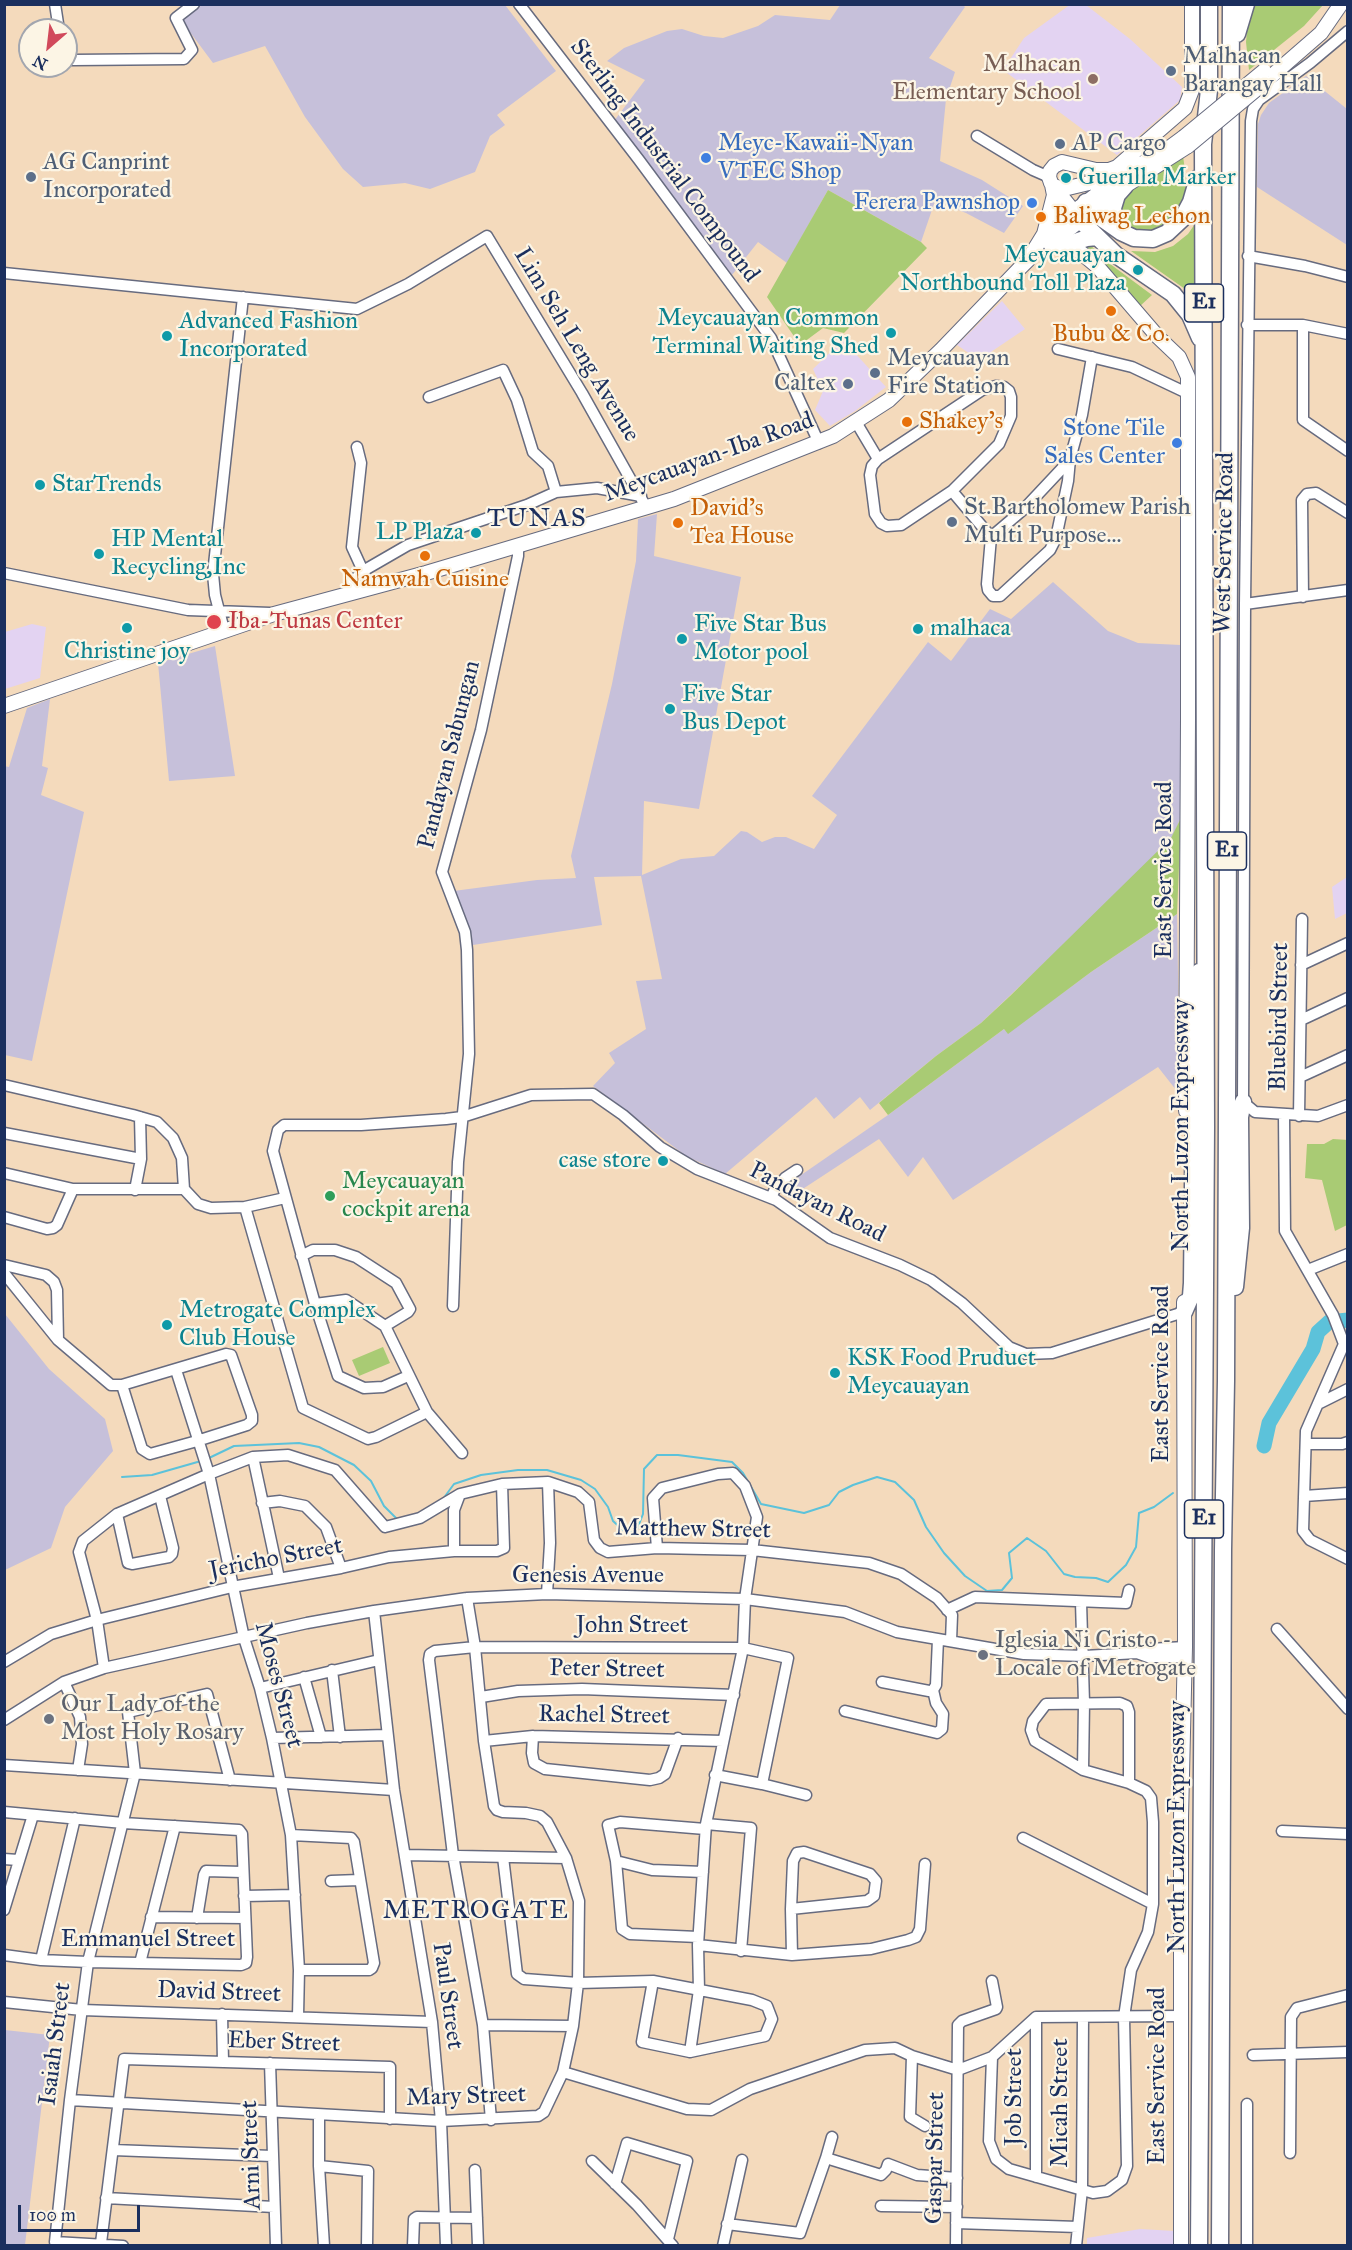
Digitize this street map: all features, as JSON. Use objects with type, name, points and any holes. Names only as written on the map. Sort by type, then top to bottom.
[{"type":"highway","name":"North Luzon Expressway","points":[[1199,2246],[1206,933],[1205,461],[1204,354],[1192,143],[1209,90],[1209,4]]},
{"type":"highway","name":"North Luzon Expressway","points":[[1220,2246],[1231,4]]},
{"type":"highway","points":[[1231,55],[1246,4]]},
{"type":"highway","points":[[1192,143],[1196,187],[1179,223],[1167,233],[1148,239],[1134,238],[1083,211],[1083,244],[1130,264],[1169,291],[1182,303],[1199,333],[1204,354]]},
{"type":"highway","points":[[1121,232],[1114,223],[1113,208],[1125,180]]},
{"type":"highway","points":[[1184,1312],[1191,1296],[1192,1283],[1195,994],[1206,933]]},
{"type":"highway","points":[[1226,1381],[1241,1228],[1240,1117],[1249,1107]]},
{"type":"main road","points":[[1083,244],[1047,239],[1054,195],[1051,181],[1054,166],[1062,162],[1095,170],[1109,170],[1117,167],[1185,108],[1192,90],[1192,4]]},
{"type":"main road","points":[[1051,181],[1061,189],[1103,181],[1125,180],[1164,151],[1192,143],[1317,24],[1330,4]]},
{"type":"main road","points":[[1266,75],[1321,33],[1341,4]]},
{"type":"main road","name":"Meycauayan-Iba Road","points":[[4,706],[274,614],[518,545],[644,502],[674,499],[819,442],[856,422],[889,400],[952,339],[1047,239],[1125,180]]},
{"type":"main road","points":[[1051,181],[1083,211]]},
{"type":"main road","name":"East Service Road","points":[[1083,244],[1158,337],[1179,357],[1186,370],[1189,394],[1184,1312],[1185,1652],[1180,1817],[1181,2246]]},
{"type":"street","points":[[78,60],[184,58],[192,50],[176,18],[194,4]]},
{"type":"street","name":"Sterling Industrial Compound","points":[[519,4],[639,160],[771,338],[819,442]]},
{"type":"street","name":"West Service Road","points":[[1249,1107],[1245,604],[1251,124],[1253,109],[1262,97],[1323,53],[1347,31]]},
{"type":"street","points":[[977,136],[1051,181]]},
{"type":"street","name":"Lim Seh Leng Avenue","points":[[243,297],[357,309],[408,284],[487,236],[582,393],[644,502]]},
{"type":"street","points":[[1248,256],[1305,266],[1347,277]]},
{"type":"street","points":[[4,273],[243,297],[213,574],[224,630]]},
{"type":"street","points":[[1247,325],[1303,325],[1347,334]]},
{"type":"street","points":[[1303,325],[1303,420],[1347,451]]},
{"type":"street","points":[[1058,349],[1132,367],[1189,394]]},
{"type":"street","points":[[1070,459],[1024,509],[991,537],[987,584],[988,590],[996,597],[1050,550],[1056,538],[1092,357]]},
{"type":"street","points":[[429,397],[503,370],[517,400],[533,453],[548,466],[556,492]]},
{"type":"street","points":[[996,386],[1004,387],[1009,392],[1011,416],[999,444],[952,491],[901,525],[887,526],[881,523],[875,514],[870,475],[872,466],[878,459],[982,390],[996,386]]},
{"type":"street","points":[[856,422],[878,459]]},
{"type":"street","points":[[357,447],[361,463],[352,547],[363,571]]},
{"type":"street","points":[[348,594],[350,584],[363,571],[408,545],[527,505],[556,492],[597,488],[644,502]]},
{"type":"street","points":[[952,491],[991,537]]},
{"type":"street","points":[[1303,597],[1301,506],[1307,494],[1319,494],[1347,513]]},
{"type":"street","name":"Pandayan Sabungan","points":[[453,1306],[462,1117],[469,1054],[467,950],[465,932],[442,872],[481,730],[518,556],[518,545]]},
{"type":"street","points":[[4,573],[169,607],[219,613],[274,614]]},
{"type":"street","points":[[1245,604],[1347,590]]},
{"type":"street","name":"Bluebird Street","points":[[1299,1116],[1302,919]]},
{"type":"street","points":[[1302,965],[1347,943]]},
{"type":"street","points":[[1300,1020],[1347,999]]},
{"type":"street","points":[[1300,1077],[1347,1055]]},
{"type":"street","points":[[4,1085],[157,1122],[173,1138],[182,1158],[184,1189],[198,1204],[212,1208],[245,1207],[285,1198]]},
{"type":"street","name":"Pandayan Road","points":[[462,1117],[531,1095],[593,1094],[623,1115],[660,1147],[697,1168],[771,1198],[830,1238],[900,1265],[931,1280],[962,1303],[1009,1347],[1026,1354],[1052,1353],[1184,1312]]},
{"type":"street","points":[[1249,1107],[1284,1115],[1318,1116],[1347,1105]]},
{"type":"street","points":[[1284,1115],[1285,1232],[1333,1315],[1344,1344],[1306,1431],[1303,1531],[1310,1540],[1344,1554]]},
{"type":"street","points":[[135,1190],[141,1159],[140,1117]]},
{"type":"street","points":[[408,1376],[383,1387],[364,1388],[338,1376],[301,1256],[273,1151],[278,1130],[284,1125],[361,1125],[462,1117]]},
{"type":"street","points":[[4,1133],[141,1159]]},
{"type":"street","points":[[771,1198],[775,1189],[785,1178],[797,1170]]},
{"type":"street","points":[[4,1173],[73,1189],[184,1189]]},
{"type":"street","points":[[4,1217],[47,1229],[53,1228],[57,1225],[73,1189]]},
{"type":"street","points":[[245,1207],[303,1408],[368,1438],[375,1437],[427,1412]]},
{"type":"street","points":[[301,1256],[313,1251],[335,1250],[356,1257],[396,1283],[410,1309],[385,1326]]},
{"type":"street","points":[[1308,1270],[1347,1254]]},
{"type":"street","points":[[4,1265],[46,1275],[54,1282],[57,1290],[58,1340]]},
{"type":"street","points":[[4,1273],[58,1340],[111,1385],[122,1385],[226,1354],[231,1355],[252,1415],[252,1421],[247,1425],[150,1454],[142,1449],[122,1385]]},
{"type":"street","points":[[315,1304],[346,1300],[385,1326],[427,1412],[462,1453]]},
{"type":"street","name":"Moses Street","points":[[176,1370],[207,1471],[244,1638],[260,1688],[272,1738],[291,1835],[299,1970],[298,2016]]},
{"type":"street","points":[[1318,1404],[1345,1390],[1330,1374]]},
{"type":"street","points":[[1306,1444],[1347,1442]]},
{"type":"street","name":"Matthew Street","points":[[104,1668],[97,1620],[79,1552],[82,1541],[117,1514],[160,1496],[207,1471],[253,1457],[288,1455],[335,1470],[385,1527],[420,1518],[460,1494],[502,1484],[548,1482],[578,1492],[589,1502],[594,1540],[600,1548],[608,1552],[657,1548],[752,1550],[869,1563],[901,1574],[937,1598],[947,1610]]},
{"type":"street","points":[[253,1457],[279,1578]]},
{"type":"street","points":[[657,1548],[652,1498],[662,1488],[708,1476],[733,1473],[745,1486],[757,1516],[745,1599],[744,1648],[715,1775],[706,1826],[698,1941],[699,1990],[690,2052]]},
{"type":"street","points":[[547,1594],[550,1543],[548,1482]]},
{"type":"street","name":"Jericho Street","points":[[6,1657],[51,1634],[97,1620],[232,1587],[389,1557],[454,1551],[497,1551],[504,1548],[502,1484]]},
{"type":"street","points":[[1304,1496],[1347,1493]]},
{"type":"street","points":[[454,1551],[454,1510],[460,1494]]},
{"type":"street","points":[[117,1514],[128,1563],[169,1557],[173,1548],[160,1496]]},
{"type":"street","points":[[262,1503],[280,1501],[305,1506],[326,1527],[341,1568]]},
{"type":"street","points":[[951,1641],[952,1616],[947,1610],[975,1597],[1126,1603],[1129,1590]]},
{"type":"street","name":"Genesis Avenue","points":[[4,1720],[64,1682],[104,1668],[374,1611],[467,1598],[547,1594],[745,1599],[845,1612],[897,1632],[1024,1654],[1084,1656],[1137,1653],[1149,1648],[1185,1652]]},
{"type":"street","name":"Mary Street","points":[[70,2100],[441,2121],[538,2116],[544,2112],[562,2072],[573,2026],[578,1983],[579,1901],[566,1858],[547,1822],[540,1816],[503,1812],[494,1806],[467,1598]]},
{"type":"street","points":[[1081,1602],[1084,1656],[1083,1770]]},
{"type":"street","name":"Paul Street","points":[[374,1611],[394,1790],[432,2022],[441,2121],[446,2246]]},
{"type":"street","points":[[1277,1629],[1347,1709]]},
{"type":"street","points":[[845,1711],[937,1733],[942,1729],[943,1714],[936,1703],[933,1690],[936,1685],[938,1639]]},
{"type":"street","name":"John Street","points":[[453,1855],[429,1660],[430,1654],[435,1651],[475,1647],[744,1648],[788,1658],[762,1784]]},
{"type":"street","points":[[260,1688],[379,1660]]},
{"type":"street","points":[[332,1670],[340,1737]]},
{"type":"street","points":[[304,1677],[321,1737]]},
{"type":"street","points":[[64,1682],[80,1717],[82,1744],[78,1770]]},
{"type":"street","points":[[882,1682],[933,1690]]},
{"type":"street","name":"Peter Street","points":[[481,1697],[518,1691],[582,1689],[734,1695]]},
{"type":"street","name":"Isaiah Street","points":[[101,2243],[55,2242],[88,1962],[135,1773],[128,1712],[207,1694],[230,1780]]},
{"type":"street","points":[[992,2056],[989,2141],[996,2159],[1009,2169],[1093,2193],[1107,2191],[1122,2180],[1128,2166],[1124,2017],[1131,1970],[1148,1932],[1153,1904],[1154,1822],[1151,1798],[1146,1791],[1129,1783],[1083,1770],[1035,1741],[1031,1730],[1033,1721],[1046,1704],[1120,1703],[1127,1706],[1129,1712],[1129,1783]]},
{"type":"street","points":[[272,1738],[387,1735]]},
{"type":"street","points":[[533,1736],[534,1763],[545,1769],[650,1779],[659,1778],[665,1774],[678,1738]]},
{"type":"street","name":"Rachel Street","points":[[484,1741],[533,1736],[678,1738],[723,1741]]},
{"type":"street","points":[[4,1765],[394,1790]]},
{"type":"street","points":[[715,1775],[806,1795]]},
{"type":"street","name":"Emmanuel Street","points":[[4,1812],[123,1823],[240,1830],[247,1957],[246,1963],[241,1965],[88,1962],[41,1960],[4,1955]]},
{"type":"street","points":[[4,1910],[33,1815]]},
{"type":"street","points":[[41,1960],[75,1818]]},
{"type":"street","points":[[741,1951],[751,1828],[620,1822],[608,1824],[616,1861],[622,1929],[625,1932],[698,1941],[741,1951],[792,1955],[872,1949],[909,1940],[916,1936],[920,1929],[925,1864]]},
{"type":"street","points":[[140,1963],[176,1826]]},
{"type":"street","points":[[1282,1831],[1347,1834]]},
{"type":"street","points":[[291,1835],[351,1838],[354,1842],[374,1963],[369,1970],[299,1970]]},
{"type":"street","points":[[1023,1838],[1153,1904]]},
{"type":"street","points":[[791,1909],[867,1901],[874,1896],[876,1881],[870,1874],[804,1852],[798,1853],[793,1861],[791,1909],[792,1955]]},
{"type":"street","points":[[405,1855],[566,1858]]},
{"type":"street","points":[[453,1855],[483,2025],[491,2120]]},
{"type":"street","points":[[503,1857],[517,1974],[524,1979],[578,1983],[653,1981],[752,2000],[766,2006],[772,2019],[765,2036],[690,2052],[642,2042],[653,1981]]},
{"type":"street","points":[[4,1859],[18,1860]]},
{"type":"street","points":[[616,1861],[652,1870],[703,1872]]},
{"type":"street","points":[[196,1917],[206,1871],[242,1872]]},
{"type":"street","points":[[331,1881],[359,1880]]},
{"type":"street","points":[[244,1896],[295,1895]]},
{"type":"street","points":[[151,1917],[245,1918]]},
{"type":"street","name":"Gaspar Street","points":[[956,2246],[958,2025],[962,2021],[996,2009],[992,1981]]},
{"type":"street","points":[[1290,2153],[1291,2018],[1297,2008],[1347,1995]]},
{"type":"street","name":"David Street","points":[[4,2002],[82,2010],[432,2022]]},
{"type":"street","points":[[222,2014],[223,2062]]},
{"type":"street","points":[[562,2072],[687,2109],[711,2110],[750,2089],[865,2050],[895,2048],[912,2056],[958,2070],[992,2056],[1036,2018],[1181,2016]]},
{"type":"street","name":"Micah Street","points":[[1076,2246],[1082,2190],[1083,2017]]},
{"type":"street","name":"Job Street","points":[[1036,2018],[1036,2177]]},
{"type":"street","points":[[483,2025],[573,2026]]},
{"type":"street","points":[[1253,2055],[1347,2052]]},
{"type":"street","points":[[912,2056],[910,2117],[924,2126]]},
{"type":"street","name":"Eber Street","points":[[118,2104],[124,2059],[390,2067],[390,2119]]},
{"type":"street","name":"Arni Street","points":[[270,2063],[276,2246]]},
{"type":"street","points":[[118,2104],[101,2243],[123,2246]]},
{"type":"street","points":[[1247,2246],[1248,2104]]},
{"type":"street","points":[[319,2115],[319,2166],[324,2246]]},
{"type":"street","points":[[728,2224],[800,2233],[832,2137]]},
{"type":"street","points":[[615,2184],[627,2143],[687,2161],[671,2242]]},
{"type":"street","points":[[113,2150],[272,2156]]},
{"type":"street","points":[[826,2158],[881,2175],[888,2164],[917,2175],[957,2178]]},
{"type":"street","points":[[723,2246],[742,2160]]},
{"type":"street","points":[[592,2161],[671,2242]]},
{"type":"street","points":[[319,2166],[368,2171],[367,2246]]},
{"type":"street","points":[[475,2170],[478,2246]]},
{"type":"street","points":[[106,2198],[274,2207]]},
{"type":"street","points":[[881,2206],[957,2207]]},
{"type":"street","points":[[413,2246],[414,2219],[417,2217],[477,2218]]},
{"type":"street","points":[[956,2223],[1078,2227]]},
{"type":"shaded area","name":"Malhacan Elementary School","points":[[1071,4],[1086,5],[1130,39],[1182,87],[1180,100],[1117,155],[1003,70],[1024,38]]},
{"type":"shaded area","points":[[202,5],[505,5],[556,71],[497,115],[505,125],[490,136],[475,172],[430,189],[405,183],[363,187],[343,169],[305,117],[265,46],[213,63],[181,20]]},
{"type":"shaded area","points":[[840,5],[963,5],[965,7],[929,58],[955,72],[946,99],[940,161],[982,180],[1023,206],[1004,233],[966,213],[935,201],[921,242],[828,190],[787,263],[758,242],[732,275],[614,121],[645,80],[607,61],[624,48],[667,31],[682,29],[704,36],[723,38],[758,26],[775,15],[830,20]]},
{"type":"shaded area","points":[[1306,76],[1347,109],[1347,245],[1257,187],[1258,124],[1261,115],[1269,103]]},
{"type":"shaded area","points":[[1002,301],[1025,329],[979,360],[957,345]]},
{"type":"shaded area","points":[[843,340],[886,387],[855,411],[830,426],[815,410],[823,391],[813,369]]},
{"type":"shaded area","points":[[657,514],[654,556],[741,577],[699,809],[644,801],[642,875],[681,859],[714,856],[741,831],[747,832],[762,842],[775,837],[786,837],[814,849],[837,815],[812,796],[928,642],[951,661],[990,609],[1011,619],[1053,582],[1108,631],[1138,643],[1181,645],[1181,817],[1172,838],[981,1023],[870,1110],[860,1097],[834,1119],[816,1097],[725,1174],[686,1156],[593,1086],[615,1063],[609,1053],[646,1029],[636,981],[662,979],[641,876],[594,877],[602,925],[473,945],[469,944],[446,892],[537,880],[576,878],[571,856],[612,684],[636,561],[638,519]]},
{"type":"shaded area","points":[[32,624],[46,627],[40,678],[5,689],[5,632]]},
{"type":"shaded area","points":[[215,646],[235,776],[169,781],[158,663]]},
{"type":"shaded area","points":[[50,699],[42,766],[48,768],[41,795],[84,812],[32,1061],[5,1055],[4,766],[9,767],[27,708]]},
{"type":"shaded area","points":[[1347,877],[1347,913],[1335,919],[1332,887]]},
{"type":"shaded area","points":[[1177,914],[1180,1095],[1158,1067],[953,1200],[923,1157],[908,1177],[879,1139],[789,1198],[778,1191],[888,1115],[1004,1029],[1008,1033],[1091,972]]},
{"type":"shaded area","points":[[5,1314],[49,1369],[105,1419],[113,1451],[65,1507],[51,1548],[5,1570]]},
{"type":"shaded area","points":[[5,2030],[50,2035],[25,2245],[5,2245]]},
{"type":"shaded area","points":[[1140,2229],[1175,2231],[1174,2245],[1087,2246],[1087,2238]]},
{"type":"green space","points":[[1254,5],[1323,5],[1304,26],[1249,70],[1246,42],[1248,20]]},
{"type":"green space","points":[[1183,156],[1187,184],[1186,198],[1176,222],[1140,235],[1119,221],[1123,195]]},
{"type":"green space","points":[[828,190],[921,242],[927,248],[844,333],[823,328],[800,345],[767,297]]},
{"type":"green space","points":[[1197,221],[1196,312],[1190,295],[1185,289],[1131,251],[1155,252],[1173,246],[1188,234]]},
{"type":"green space","points":[[1087,243],[1099,252],[1102,258],[1152,295],[1139,307],[1087,250]]},
{"type":"green space","points":[[1181,818],[1177,914],[1091,972],[1008,1034],[1004,1029],[888,1115],[879,1103],[936,1056],[981,1023],[1010,996],[1171,838]]},
{"type":"green space","points":[[1333,1139],[1348,1140],[1347,1225],[1335,1231],[1322,1180],[1305,1178],[1307,1144],[1324,1144]]},
{"type":"green space","points":[[383,1347],[390,1363],[359,1376],[352,1360]]},
{"type":"waterway","points":[[1264,1446],[1269,1423],[1313,1349],[1318,1332],[1329,1322],[1348,1320]]},
{"type":"waterway","points":[[209,1458],[234,1446],[299,1443],[319,1447],[354,1465],[371,1481],[384,1506],[397,1519]]},
{"type":"waterway","points":[[443,1499],[454,1484],[481,1475],[518,1470],[547,1470],[581,1480],[595,1489],[608,1507],[613,1521],[625,1532],[636,1532],[643,1514],[644,1469],[657,1455],[678,1455],[732,1462],[743,1473],[761,1504],[804,1513],[829,1505],[839,1492],[877,1477],[895,1482],[914,1500],[926,1527],[944,1553],[965,1576],[987,1591],[1002,1590],[1012,1578],[1009,1553],[1027,1538],[1046,1551],[1064,1574],[1108,1582],[1126,1565],[1136,1547],[1139,1513],[1154,1507],[1173,1493]]},
{"type":"waterway","points":[[122,1477],[152,1475],[201,1461]]},
{"type":"place","name":"Malhacan Barangay Hall","points":[[1171,71]]},
{"type":"place","name":"Malhacan Elementary School","points":[[1093,79]]},
{"type":"place","name":"AP Cargo","points":[[1060,144]]},
{"type":"place","name":"Meyc-Kawaii-Nyan VTEC Shop","points":[[706,158]]},
{"type":"place","name":"AG Canprint Incorporated","points":[[31,177]]},
{"type":"place","name":"Guerilla Marker","points":[[1066,178]]},
{"type":"place","name":"Ferera Pawnshop","points":[[1032,203]]},
{"type":"place","name":"Baliwag Lechon","points":[[1041,217]]},
{"type":"place","name":"Meycauayan Northbound Toll Plaza","points":[[1138,270]]},
{"type":"place","name":"Bubu & Co.","points":[[1111,311]]},
{"type":"place","name":"Meycauayan Common Terminal Waiting Shed","points":[[891,333]]},
{"type":"place","name":"Advanced Fashion Incorporated","points":[[167,336]]},
{"type":"place","name":"Meycauayan Fire Station","points":[[875,373]]},
{"type":"place","name":"Caltex","points":[[848,384]]},
{"type":"place","name":"Shakey's","points":[[907,422]]},
{"type":"place","name":"Stone Tile Sales Center","points":[[1177,443]]},
{"type":"place","name":"StarTrends","points":[[40,485]]},
{"type":"place","name":"St.Bartholomew Parish Multi Purpose...","points":[[952,522]]},
{"type":"place","name":"David's Tea House","points":[[678,523]]},
{"type":"place","name":"LP Plaza","points":[[476,533]]},
{"type":"place","name":"HP Mental Recycling,Inc","points":[[99,554]]},
{"type":"place","name":"Namwah Cuisine","points":[[425,556]]},
{"type":"place","name":"Iba-Tunas Center","points":[[214,622]]},
{"type":"place","name":"Christine joy","points":[[127,628]]},
{"type":"place","name":"malhaca","points":[[918,629]]},
{"type":"place","name":"Five Star Bus Motor pool","points":[[682,639]]},
{"type":"place","name":"Five Star Bus Depot","points":[[670,709]]},
{"type":"place","name":"case store","points":[[663,1161]]},
{"type":"place","name":"Meycauayan cockpit arena","points":[[330,1196]]},
{"type":"place","name":"Metrogate Complex Club House","points":[[167,1325]]},
{"type":"place","name":"KSK Food Pruduct Meycauayan","points":[[835,1373]]},
{"type":"place","name":"Iglesia Ni Cristo - Locale of Metrogate","points":[[983,1655]]},
{"type":"place","name":"Our Lady of the Most Holy Rosary","points":[[49,1719]]},
{"type":"district","name":"TUNAS","points":[[537,520]]},
{"type":"district","name":"METROGATE","points":[[476,1912]]}]
